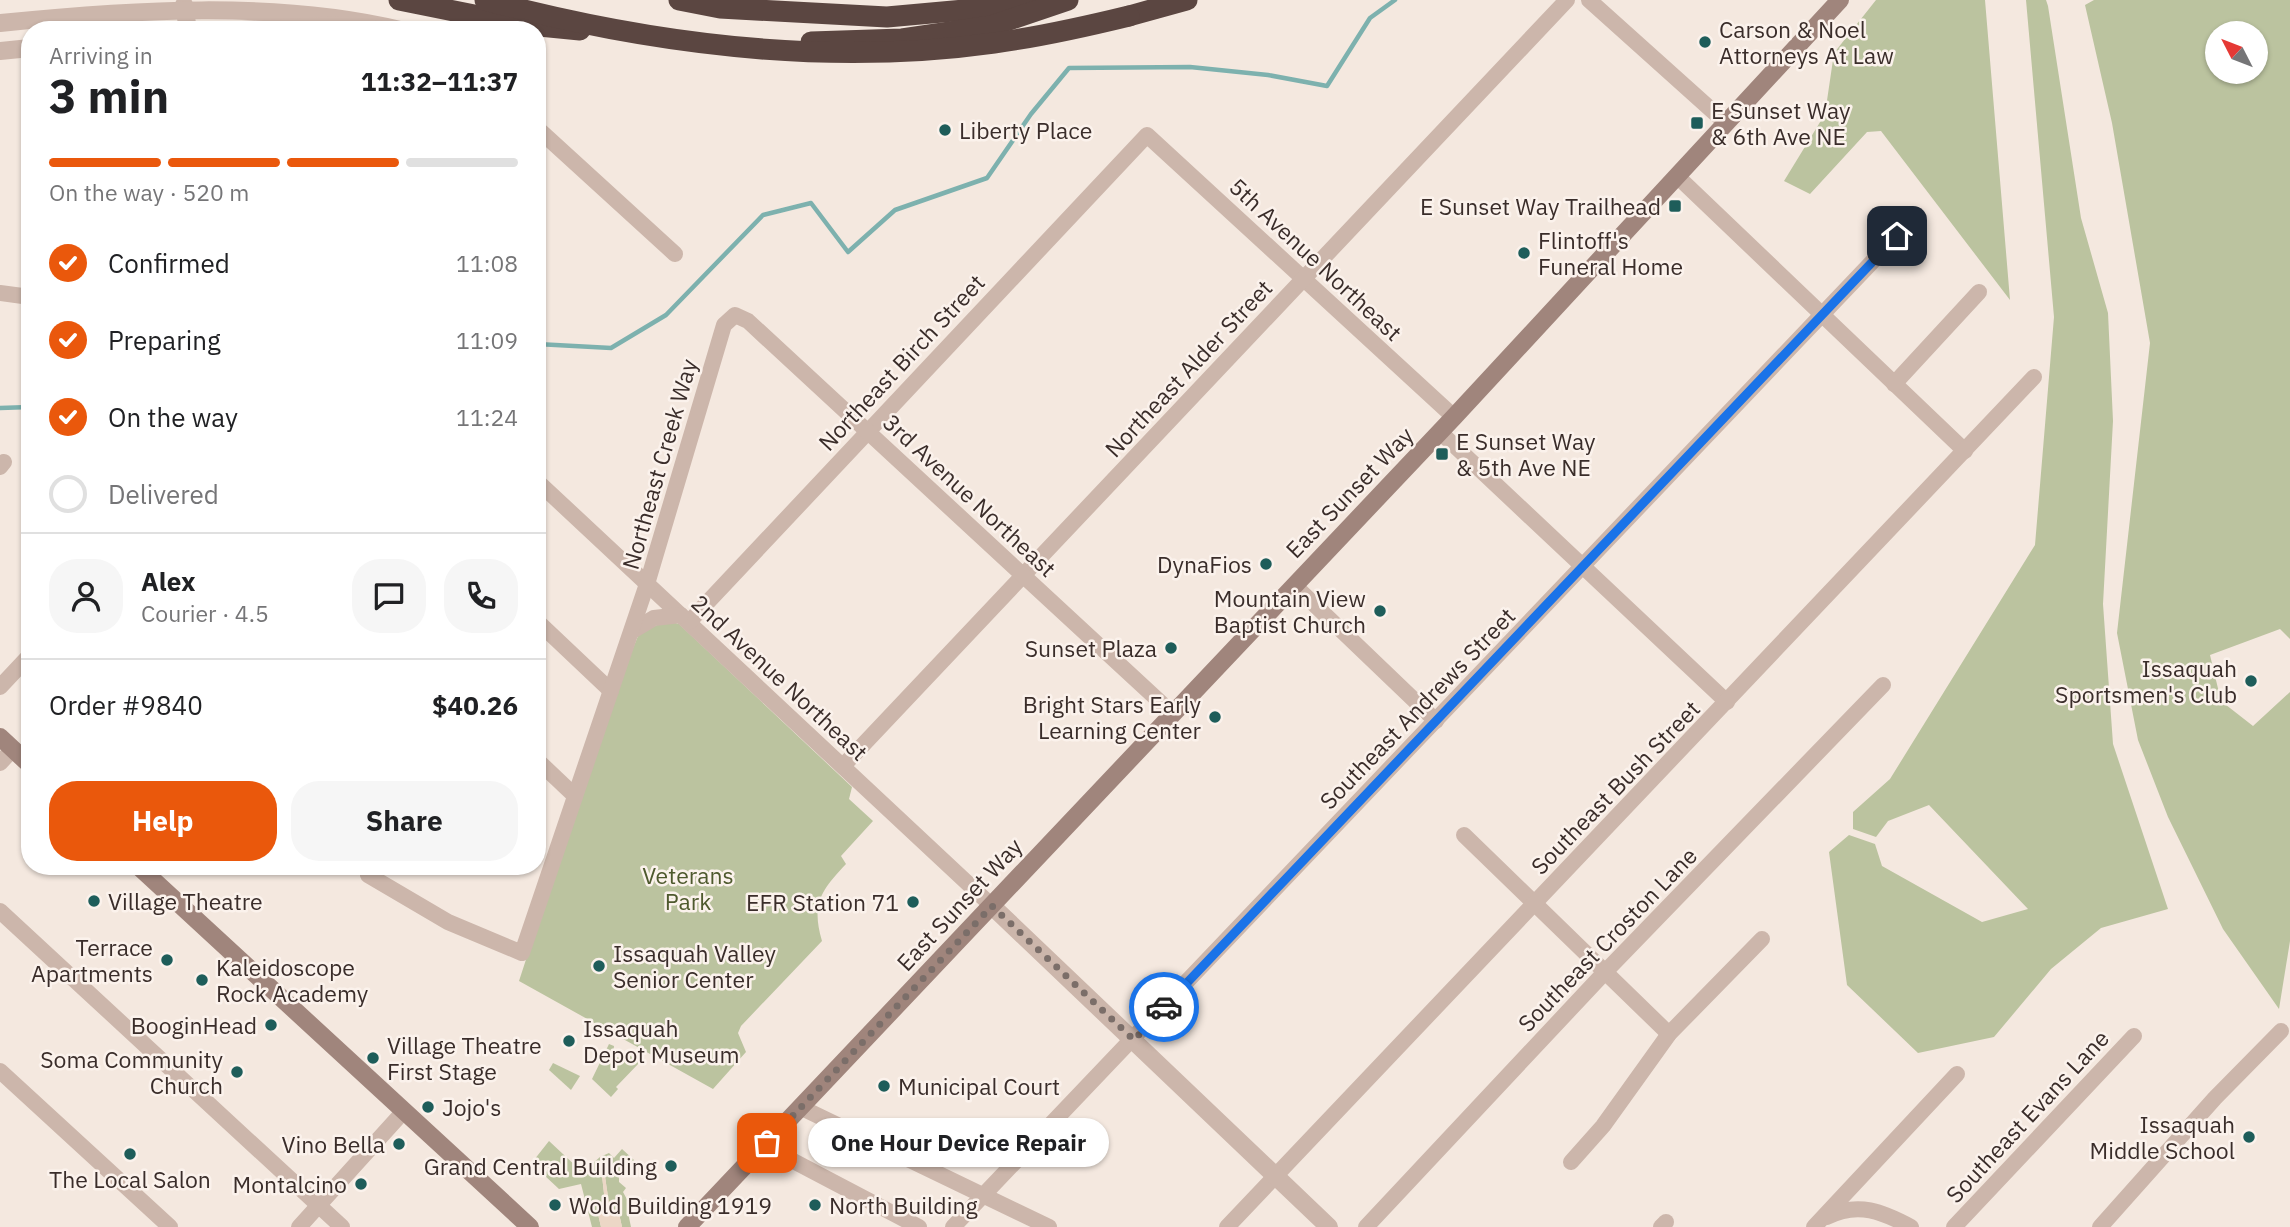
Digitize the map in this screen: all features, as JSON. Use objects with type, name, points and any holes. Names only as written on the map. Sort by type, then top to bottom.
[{"type":"highway","points":[[400,0],[505,21]]},
{"type":"highway","points":[[485,0],[592,26],[695,43],[830,53],[911,51],[993,43],[1129,16],[1187,0]]},
{"type":"highway","points":[[679,0],[720,8],[887,17],[1068,0]]},
{"type":"highway","points":[[546,26],[707,40],[822,43],[902,39],[991,26],[1068,0]]},
{"type":"main road","name":"East Sunset Way","points":[[687,1227],[1440,432],[1840,0]]},
{"type":"main road","points":[[7,743],[21,756]]},
{"type":"main road","points":[[148,875],[530,1227]]},
{"type":"street","name":"Northeast Alder Street","points":[[843,766],[1567,0]]},
{"type":"street","points":[[1589,0],[1726,123]]},
{"type":"street","points":[[0,23],[184,5],[258,2],[300,5],[376,21]]},
{"type":"street","points":[[184,5],[187,21]]},
{"type":"street","points":[[0,51],[21,49]]},
{"type":"street","name":"5th Avenue Northeast","points":[[1147,135],[1454,417]]},
{"type":"street","name":"Northeast Birch Street","points":[[685,618],[867,431],[1147,135]]},
{"type":"street","points":[[546,136],[675,254]]},
{"type":"street","points":[[1678,177],[1965,451]]},
{"type":"street","name":"Southeast Andrews Street","points":[[953,1227],[1134,1040],[1913,219]]},
{"type":"street","points":[[1895,384],[1979,292]]},
{"type":"street","points":[[0,293],[21,296]]},
{"type":"street","name":"3rd Avenue Northeast","points":[[735,315],[748,321],[1172,713]]},
{"type":"street","name":"Northeast Creek Way","points":[[368,875],[448,922],[522,953],[632,631],[724,325],[735,315]]},
{"type":"street","name":"Southeast Bush Street","points":[[1227,1227],[2034,377]]},
{"type":"street","points":[[1440,432],[1727,702]]},
{"type":"street","name":"2nd Avenue Northeast","points":[[546,489],[992,906]]},
{"type":"street","points":[[1294,585],[1436,721]]},
{"type":"street","points":[[632,631],[654,618],[685,618]]},
{"type":"street","points":[[546,630],[611,691]]},
{"type":"street","points":[[0,687],[21,665]]},
{"type":"street","name":"Southeast Croston Lane","points":[[1366,1227],[1605,972],[1883,685]]},
{"type":"street","points":[[0,763],[7,743]]},
{"type":"street","points":[[546,769],[575,796]]},
{"type":"street","points":[[1464,835],[1669,1034]]},
{"type":"street","points":[[992,906],[1329,1227]]},
{"type":"street","points":[[0,911],[342,1227]]},
{"type":"street","points":[[1571,1162],[1603,1126],[1669,1034],[1762,939]]},
{"type":"street","points":[[2100,1227],[2215,1098],[2281,1031]]},
{"type":"street","name":"Southeast Evans Lane","points":[[1954,1227],[2134,1036]]},
{"type":"street","points":[[0,1071],[170,1227]]},
{"type":"street","points":[[1814,1227],[1957,1074]]},
{"type":"street","points":[[802,1108],[1049,1227]]},
{"type":"street","points":[[299,1227],[404,1111]]},
{"type":"street","points":[[767,1143],[780,1154],[919,1227]]},
{"type":"street","points":[[1814,1227],[1838,1212],[1855,1209],[1878,1211],[1911,1227]]},
{"type":"green space","points":[[1876,0],[1985,0],[2010,300],[1881,131],[1867,132],[1810,194],[1784,181],[1825,114],[1834,53]]},
{"type":"green space","points":[[2026,0],[2046,0],[2048,6],[2081,218],[2108,313],[2113,421],[2103,604],[2113,744],[2168,909],[2101,928],[2051,969],[1994,1037],[1918,1053],[1847,985],[1829,852],[1849,835],[1875,844],[1882,866],[1982,922],[2028,909],[1929,805],[1888,821],[1876,837],[1853,829],[1853,812],[1890,779],[2035,545],[2054,317]]},
{"type":"green space","points":[[2094,0],[2290,0],[2290,639],[2280,629],[2210,655],[2221,701],[2253,726],[2290,692],[2290,941],[2279,1009],[2223,929],[2168,817],[2138,740],[2117,633],[2150,343],[2112,123],[2085,5]]},
{"type":"green space","name":"Veterans Park","points":[[669,621],[679,624],[852,787],[849,799],[873,821],[841,856],[846,864],[820,898],[818,917],[822,941],[741,1026],[738,1033],[746,1052],[713,1089],[519,981],[606,714],[640,631]]},
{"type":"green space","points":[[609,1044],[614,1046],[613,1055],[626,1061],[629,1055],[640,1062],[616,1087],[618,1089],[611,1097],[592,1079]]},
{"type":"green space","points":[[553,1063],[580,1076],[571,1090],[549,1070]]},
{"type":"green space","points":[[549,1141],[578,1168],[585,1170],[600,1157],[606,1212],[598,1214],[601,1227],[592,1227],[581,1184],[559,1189],[544,1175],[549,1168],[534,1160]]},
{"type":"green space","points":[[622,1149],[634,1160],[635,1165],[619,1177],[619,1182],[626,1188],[623,1192],[630,1205],[627,1208],[631,1227],[622,1227],[618,1209],[610,1211],[602,1156],[609,1153],[614,1158]]},
{"type":"shaded area","points":[[602,1156],[610,1210],[618,1209],[622,1227],[601,1227],[598,1214],[606,1212]]},
{"type":"waterway","points":[[546,344],[611,348],[666,315],[763,215],[811,203],[848,252],[895,210],[987,178],[1031,114],[1069,68],[1190,67],[1268,75],[1327,86],[1370,18],[1395,0]]},
{"type":"waterway","points":[[0,408],[21,407]]},
{"type":"way so far","points":[[767,1143],[992,906],[1134,1040],[1164,1007]]},
{"type":"place","name":"Carson & Noel Attorneys At Law","points":[[1705,42]]},
{"type":"place","name":"E Sunset Way & 6th Ave NE","points":[[1697,123]]},
{"type":"place","name":"Liberty Place","points":[[945,130]]},
{"type":"place","name":"E Sunset Way Trailhead","points":[[1675,206]]},
{"type":"place","name":"Flintoff's Funeral Home","points":[[1524,253]]},
{"type":"place","name":"E Sunset Way & 5th Ave NE","points":[[1442,454]]},
{"type":"place","name":"DynaFios","points":[[1266,564]]},
{"type":"place","name":"Mountain View Baptist Church","points":[[1380,611]]},
{"type":"place","name":"Sunset Plaza","points":[[1171,648]]},
{"type":"place","name":"Issaquah Sportsmen's Club","points":[[2251,681]]},
{"type":"place","name":"Bright Stars Early Learning Center","points":[[1215,717]]},
{"type":"place","name":"Village Theatre","points":[[94,901]]},
{"type":"place","name":"EFR Station 71","points":[[913,902]]},
{"type":"place","name":"Terrace Apartments","points":[[167,960]]},
{"type":"place","name":"Issaquah Valley Senior Center","points":[[599,966]]},
{"type":"place","name":"Kaleidoscope Rock Academy","points":[[202,980]]},
{"type":"place","name":"BooginHead","points":[[271,1025]]},
{"type":"place","name":"Issaquah Depot Museum","points":[[569,1041]]},
{"type":"place","name":"Village Theatre First Stage","points":[[373,1058]]},
{"type":"place","name":"Soma Community Church","points":[[237,1072]]},
{"type":"place","name":"Municipal Court","points":[[884,1086]]},
{"type":"place","name":"Jojo's","points":[[428,1107]]},
{"type":"place","name":"Issaquah Middle School","points":[[2249,1137]]},
{"type":"place","name":"One Hour Device Repair","points":[[767,1143]]},
{"type":"place","name":"Vino Bella","points":[[399,1144]]},
{"type":"place","name":"The Local Salon","points":[[130,1154]]},
{"type":"place","name":"Grand Central Building","points":[[671,1166]]},
{"type":"place","name":"Montalcino","points":[[361,1184]]},
{"type":"place","name":"Wold Building 1919","points":[[555,1205]]},
{"type":"place","name":"North Building","points":[[815,1205]]},
{"type":"route","points":[[1164,1007],[1897,236]]}]
